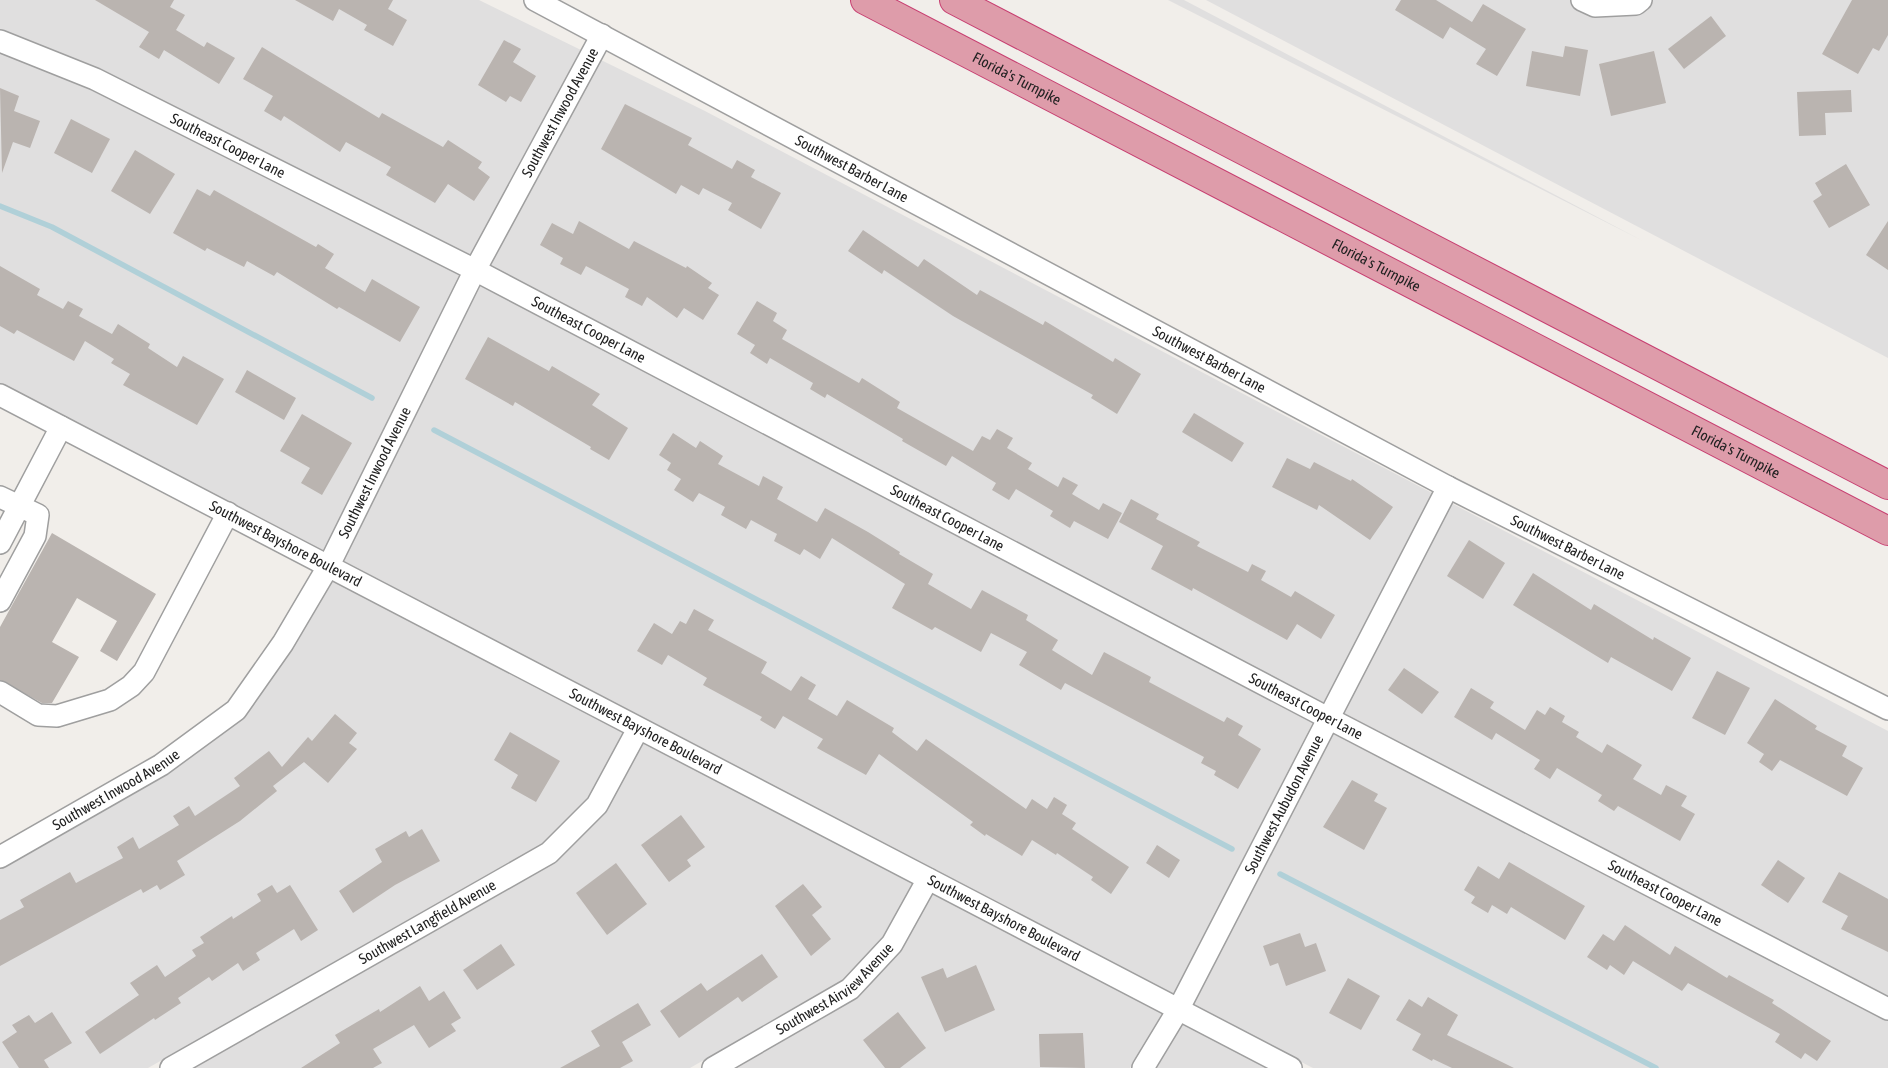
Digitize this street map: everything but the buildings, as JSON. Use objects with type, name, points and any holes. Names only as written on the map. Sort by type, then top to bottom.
[{"type":"highway","name":"Florida's Turnpike","points":[[865,0],[1888,531]]},
{"type":"highway","points":[[954,0],[1888,485]]},
{"type":"street","name":"Southwest Barber Lane","points":[[535,0],[1448,487],[1888,709]]},
{"type":"street","points":[[1582,0],[1595,6],[1636,4],[1641,0]]},
{"type":"street","name":"Southwest Inwood Avenue","points":[[0,857],[161,765],[236,710],[284,643],[329,565],[475,270],[602,35]]},
{"type":"street","name":"Southeast Cooper Lane","points":[[0,41],[95,80],[475,270],[1328,718],[1888,1009]]},
{"type":"street","name":"Southwest Bayshore Boulevard","points":[[0,395],[1291,1068]]},
{"type":"street","points":[[0,543],[61,427]]},
{"type":"street","name":"Southwest Aubudon Avenue","points":[[1143,1068],[1178,1010],[1448,487]]},
{"type":"street","points":[[0,497],[38,515],[35,536],[0,601]]},
{"type":"street","points":[[0,692],[38,715],[57,716],[110,700],[131,686],[144,672],[228,513]]},
{"type":"street","name":"Southwest Langfield Avenue","points":[[171,1068],[550,853],[597,805],[638,729]]},
{"type":"street","name":"Southwest Airview Avenue","points":[[713,1068],[850,989],[892,944],[928,879]]},
{"type":"shaded area","points":[[0,0],[479,0],[581,50],[470,256],[98,70],[0,30]]},
{"type":"shaded area","points":[[1168,0],[1184,0],[1643,241]]},
{"type":"shaded area","points":[[1206,0],[1888,0],[1888,358]]},
{"type":"shaded area","points":[[0,52],[92,89],[461,274],[324,551],[0,384]]},
{"type":"shaded area","points":[[601,60],[703,110],[1432,493],[1323,704],[489,266]]},
{"type":"shaded area","points":[[480,283],[1313,722],[1173,996],[343,561]]},
{"type":"shaded area","points":[[1451,503],[1888,731],[1888,998],[1342,714]]},
{"type":"shaded area","points":[[334,579],[624,733],[588,798],[543,844],[148,1068],[0,1068],[0,869],[166,775],[242,719],[292,650]]},
{"type":"shaded area","points":[[1332,732],[1888,1020],[1888,1068],[1313,1068],[1192,1006]]},
{"type":"shaded area","points":[[643,743],[913,883],[883,937],[843,980],[690,1068],[192,1068],[555,862],[606,811]]},
{"type":"shaded area","points":[[932,893],[1163,1013],[1130,1068],[735,1068],[858,996],[900,951]]},
{"type":"shaded area","points":[[1183,1023],[1269,1068],[1156,1068]]},
{"type":"waterway","points":[[0,206],[52,227],[372,398]]},
{"type":"waterway","points":[[434,430],[1232,849]]},
{"type":"waterway","points":[[1280,874],[1656,1068]]}]
